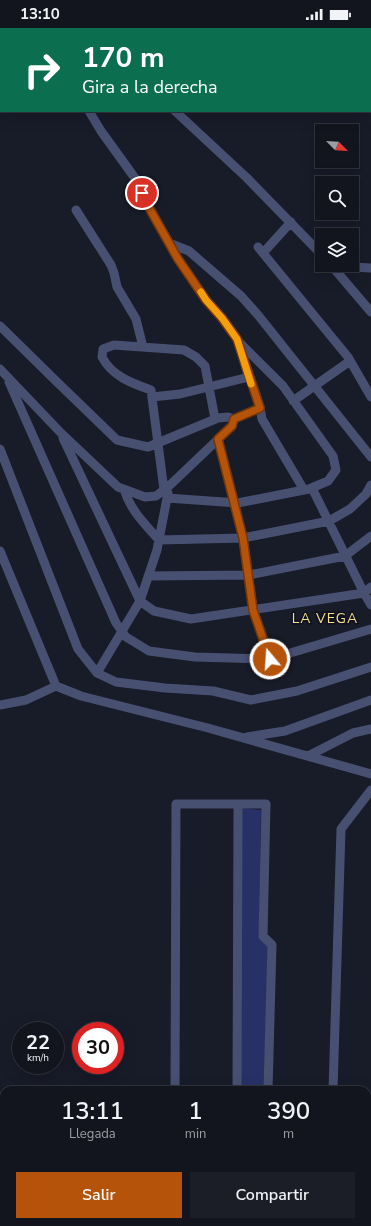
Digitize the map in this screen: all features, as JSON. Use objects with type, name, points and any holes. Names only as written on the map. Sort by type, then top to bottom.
[{"type":"street","points":[[90,112],[101,131],[137,181],[147,204],[178,259],[206,300],[222,318],[237,339],[283,386],[333,456],[336,470],[328,481],[308,489],[238,503],[167,491]]},
{"type":"street","points":[[176,112],[247,178],[315,248]]},
{"type":"street","points":[[76,210],[111,265],[117,288],[136,319],[143,346]]},
{"type":"street","points":[[291,222],[261,250],[350,361],[371,397]]},
{"type":"street","points":[[169,243],[189,251],[242,296],[316,386],[371,457]]},
{"type":"street","points":[[359,267],[371,268]]},
{"type":"street","points":[[337,272],[371,312]]},
{"type":"street","points":[[0,326],[117,440],[148,447],[215,419],[228,417],[234,419],[260,408]]},
{"type":"street","points":[[237,339],[260,408],[262,419],[329,521],[345,556],[367,590],[371,605]]},
{"type":"street","points":[[97,672],[140,601],[159,540],[167,491],[158,443],[151,390],[137,385],[111,371],[102,357],[103,349],[114,345],[143,346],[184,350],[196,357],[205,366],[215,419]]},
{"type":"street","points":[[293,401],[350,361]]},
{"type":"street","points":[[3,372],[61,433],[118,487],[145,497],[156,496],[167,491],[232,426],[234,419]]},
{"type":"street","points":[[3,372],[116,623],[126,637],[149,650],[195,657],[270,659],[371,629]]},
{"type":"street","points":[[152,397],[180,394],[210,388],[249,377]]},
{"type":"street","points":[[61,433],[140,601],[154,611],[191,619],[367,590]]},
{"type":"street","points":[[218,439],[243,538],[253,610],[270,659]]},
{"type":"street","points":[[0,450],[78,649],[97,672],[116,682],[165,688],[213,691],[251,700],[297,691],[371,667]]},
{"type":"street","points":[[124,490],[127,499],[139,518],[159,540],[243,538],[329,521],[350,509],[366,494],[371,485]]},
{"type":"street","points":[[148,576],[249,576],[345,556],[371,536]]},
{"type":"street","points":[[0,551],[56,686],[81,696],[243,738],[371,774]]},
{"type":"street","points":[[0,705],[26,700],[56,686]]},
{"type":"street","points":[[243,738],[285,731],[371,700]]},
{"type":"street","points":[[308,756],[353,733],[371,729]]},
{"type":"street","points":[[333,1086],[341,829],[371,790]]},
{"type":"street","points":[[175,1086],[176,804],[266,804],[263,936],[272,945],[268,1086]]},
{"type":"street","points":[[237,1086],[238,804]]},
{"type":"shaded area","points":[[242,808],[261,810],[259,937],[268,947],[264,1086],[240,1086]]},
{"type":"slow traffic","points":[[201,292],[237,339],[251,384]]},
{"type":"district","name":"LA VEGA","points":[[325,618]]},
{"type":"route","points":[[142,193],[178,259],[206,300],[222,318],[237,339],[260,408],[234,419],[232,426],[218,439],[243,538],[253,610],[270,659]]}]
